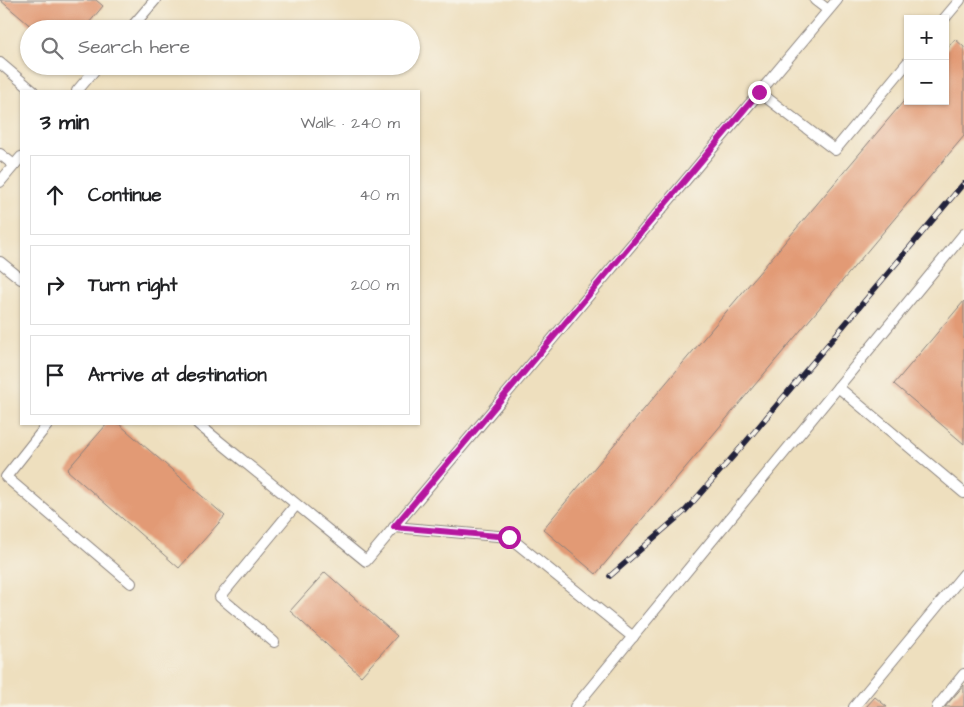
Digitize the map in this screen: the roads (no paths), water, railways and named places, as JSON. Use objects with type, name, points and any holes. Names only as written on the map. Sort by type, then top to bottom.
[{"type":"lane","points":[[815,0],[828,10]]},
{"type":"lane","points":[[199,425],[366,561],[837,0]]},
{"type":"lane","points":[[947,15],[960,0]]},
{"type":"lane","points":[[137,20],[150,2]]},
{"type":"lane","points":[[0,63],[32,90]]},
{"type":"lane","points":[[759,92],[835,150],[904,67]]},
{"type":"lane","points":[[78,90],[90,75]]},
{"type":"lane","points":[[0,154],[18,161],[0,182]]},
{"type":"lane","points":[[576,707],[964,234]]},
{"type":"lane","points":[[0,262],[20,278]]},
{"type":"lane","points":[[838,388],[964,493]]},
{"type":"lane","points":[[47,425],[6,477],[131,583]]},
{"type":"lane","points":[[274,642],[220,597],[296,504]]},
{"type":"lane","points":[[394,527],[509,537],[633,637]]},
{"type":"lane","points":[[854,707],[964,574]]},
{"type":"lane","points":[[937,707],[964,674]]},
{"type":"railway","points":[[610,576],[685,511],[744,444],[964,183]]}]
